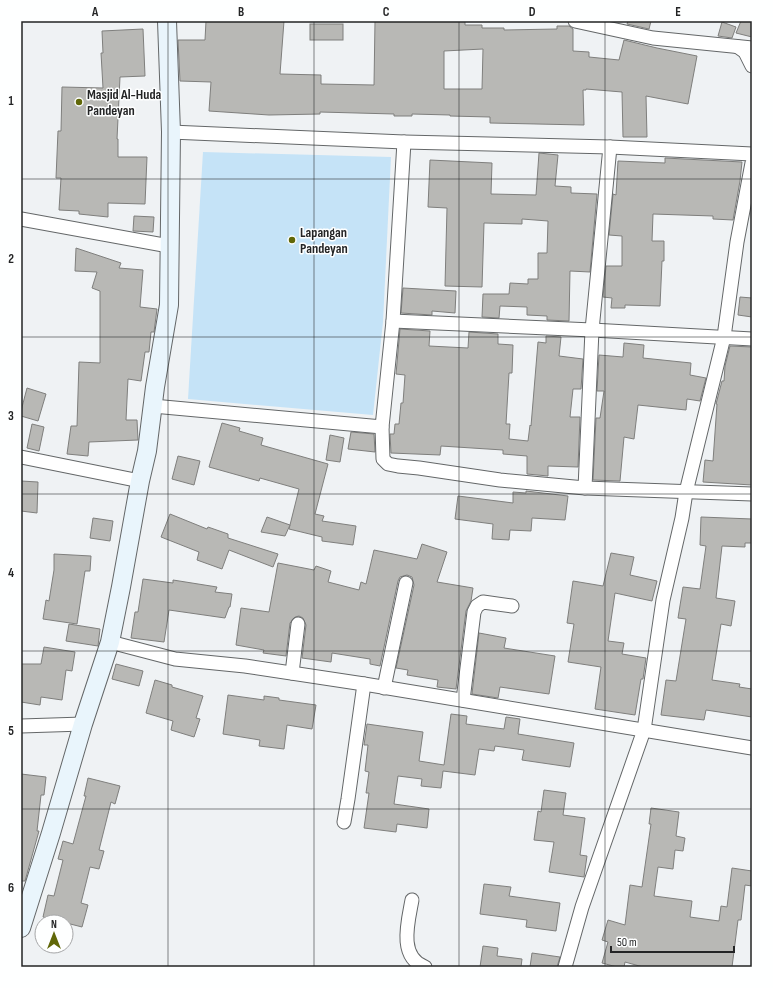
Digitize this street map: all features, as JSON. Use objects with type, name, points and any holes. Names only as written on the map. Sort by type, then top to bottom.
[{"type":"street","points":[[21,928],[83,724],[110,642],[147,451],[162,338],[169,305],[171,132],[167,21]]},
{"type":"street","points":[[575,21],[653,38],[752,48]]},
{"type":"street","points":[[738,47],[745,52],[752,66]]},
{"type":"street","points":[[171,132],[404,142],[610,147],[752,154]]},
{"type":"street","points":[[404,142],[393,321],[382,427],[383,459],[388,464],[500,480],[585,488],[752,494]]},
{"type":"street","points":[[585,488],[592,330],[610,147]]},
{"type":"street","points":[[568,966],[582,907],[644,730],[663,600],[682,518],[686,492],[724,337],[737,242],[752,163]]},
{"type":"street","points":[[21,219],[169,246]]},
{"type":"street","points":[[393,321],[752,338]]},
{"type":"street","points":[[153,406],[382,427]]},
{"type":"street","points":[[21,457],[140,481]]},
{"type":"street","points":[[384,688],[406,583]]},
{"type":"street","points":[[463,700],[474,612],[477,606],[482,602],[512,606]]},
{"type":"street","points":[[292,673],[298,624]]},
{"type":"street","points":[[110,642],[175,658],[245,666],[364,684],[752,748]]},
{"type":"street","points":[[344,822],[364,684]]},
{"type":"street","points":[[21,726],[83,724]]},
{"type":"street","points":[[412,900],[407,941],[410,953],[414,960],[425,967]]},
{"type":"shaded area","name":"Lapangan Pandeyan","points":[[203,152],[391,157],[383,322],[373,415],[188,399]]},
{"type":"building","points":[[206,21],[284,21],[280,74],[321,75],[321,84],[374,85],[375,21],[465,21],[465,25],[482,25],[482,28],[504,28],[504,30],[557,29],[557,26],[569,26],[573,29],[573,51],[589,52],[589,57],[619,60],[624,40],[697,56],[688,104],[646,96],[647,137],[623,137],[622,92],[586,89],[583,90],[584,125],[490,123],[490,117],[450,115],[412,114],[412,116],[394,116],[394,114],[320,112],[320,114],[269,115],[209,111],[211,82],[180,81],[178,40],[205,40]],"holes":[[[483,49],[482,89],[444,89],[444,51]]]},
{"type":"building","points":[[628,21],[651,21],[649,29],[627,24]]},
{"type":"building","points":[[741,21],[752,21],[752,37],[736,33]]},
{"type":"building","points":[[722,22],[736,27],[732,38],[718,36]]},
{"type":"building","points":[[310,24],[343,24],[343,40],[310,40]]},
{"type":"building","points":[[143,29],[145,76],[120,77],[117,139],[118,157],[147,157],[145,204],[108,203],[108,217],[79,214],[79,211],[59,210],[61,178],[56,178],[58,131],[61,131],[62,87],[103,88],[101,53],[103,53],[102,31]]},
{"type":"building","points":[[539,153],[558,155],[555,186],[571,187],[571,193],[597,194],[590,272],[570,271],[569,321],[547,320],[547,316],[527,315],[527,307],[500,306],[499,318],[482,317],[483,294],[509,294],[510,283],[528,284],[528,279],[538,279],[538,253],[547,253],[548,221],[522,219],[522,224],[484,223],[482,287],[445,286],[447,208],[428,207],[430,160],[492,163],[491,194],[536,195]]},
{"type":"building","points":[[665,158],[742,162],[733,220],[713,219],[713,216],[653,214],[652,241],[664,241],[664,261],[662,261],[660,306],[625,305],[625,308],[611,308],[612,298],[603,297],[606,266],[622,266],[622,236],[609,235],[613,194],[616,195],[618,161],[665,163]]},
{"type":"building","points":[[134,216],[154,217],[153,232],[133,231]]},
{"type":"building","points":[[76,248],[121,263],[119,268],[143,270],[140,307],[157,309],[154,332],[151,332],[149,352],[145,352],[141,381],[128,379],[126,420],[137,420],[138,440],[89,442],[88,456],[67,454],[71,426],[77,426],[79,362],[100,363],[100,291],[92,288],[97,272],[75,271]]},
{"type":"building","points":[[403,288],[456,291],[455,313],[432,311],[432,315],[401,313]]},
{"type":"building","points":[[740,297],[752,298],[752,317],[738,315]]},
{"type":"building","points":[[400,329],[430,331],[429,346],[468,348],[469,332],[498,334],[498,344],[513,345],[512,373],[509,373],[506,424],[510,424],[509,439],[528,441],[530,425],[531,426],[538,342],[546,343],[546,336],[561,337],[559,356],[583,359],[581,389],[573,389],[570,417],[580,417],[578,467],[548,466],[548,476],[527,474],[527,456],[503,454],[503,450],[441,446],[440,455],[391,453],[390,434],[394,434],[395,424],[399,424],[401,403],[403,403],[405,375],[396,374]]},
{"type":"building","points":[[624,343],[644,345],[643,358],[691,363],[690,375],[706,378],[700,401],[687,399],[686,410],[638,405],[634,439],[624,437],[620,481],[593,480],[596,418],[600,418],[604,391],[597,391],[599,355],[623,357]]},
{"type":"building","points":[[730,346],[752,347],[752,485],[703,482],[705,460],[713,461],[716,404],[722,381],[724,381],[725,366]]},
{"type":"building","points":[[27,388],[46,394],[38,421],[21,416]]},
{"type":"building","points":[[222,423],[240,428],[239,431],[263,438],[261,445],[328,464],[315,514],[324,516],[322,521],[356,526],[353,545],[322,541],[322,537],[289,529],[299,489],[260,478],[259,481],[209,467]]},
{"type":"building","points":[[32,424],[44,427],[39,451],[27,448]]},
{"type":"building","points":[[351,432],[374,434],[375,452],[348,449]]},
{"type":"building","points":[[330,435],[344,438],[340,462],[326,460]]},
{"type":"building","points":[[178,456],[200,461],[194,485],[172,479]]},
{"type":"building","points":[[21,481],[38,482],[37,513],[21,511]]},
{"type":"building","points":[[526,491],[568,496],[565,520],[532,518],[531,531],[510,530],[509,540],[492,539],[493,524],[455,519],[458,496],[513,503],[513,492],[526,493]]},
{"type":"building","points":[[170,514],[207,529],[208,527],[228,534],[228,538],[278,554],[273,567],[229,550],[222,569],[197,560],[199,552],[161,537]]},
{"type":"building","points":[[267,517],[290,525],[285,536],[261,532]]},
{"type":"building","points":[[701,517],[752,519],[752,543],[745,543],[745,547],[722,546],[716,598],[735,601],[731,626],[721,624],[712,680],[740,684],[739,687],[752,689],[752,717],[706,710],[704,720],[661,715],[666,680],[676,681],[686,619],[678,618],[683,587],[700,589],[706,546],[700,545]]},
{"type":"building","points":[[93,518],[113,521],[110,541],[90,538]]},
{"type":"building","points":[[422,544],[447,552],[437,582],[473,588],[471,601],[466,611],[456,689],[437,687],[438,680],[407,675],[408,670],[396,668],[414,585],[412,577],[407,575],[400,577],[398,581],[380,666],[370,664],[370,659],[332,653],[331,662],[302,658],[306,625],[303,618],[299,616],[295,617],[290,623],[286,656],[263,653],[264,650],[236,645],[241,608],[269,612],[278,563],[314,570],[316,566],[331,571],[328,582],[359,590],[361,582],[366,584],[374,550],[417,559]]},
{"type":"building","points":[[611,553],[634,557],[630,575],[657,581],[652,601],[615,593],[608,641],[624,643],[622,654],[646,658],[635,715],[595,709],[601,667],[568,662],[574,624],[567,623],[573,581],[603,586]]},
{"type":"building","points":[[54,554],[91,556],[90,571],[85,571],[77,624],[43,619],[46,600],[49,601],[54,570]]},
{"type":"building","points":[[143,579],[173,583],[173,580],[217,587],[215,592],[232,594],[230,607],[225,618],[169,610],[164,642],[131,638],[135,612],[138,612]]},
{"type":"building","points":[[69,624],[100,629],[98,646],[66,641]]},
{"type":"building","points":[[479,633],[506,638],[504,648],[555,656],[549,694],[500,687],[498,698],[472,694]]},
{"type":"building","points":[[44,647],[75,652],[72,671],[66,670],[62,700],[41,697],[40,705],[21,702],[21,664],[41,664]]},
{"type":"building","points":[[116,664],[143,671],[139,686],[112,679]]},
{"type":"building","points":[[155,680],[172,685],[172,687],[203,696],[196,718],[200,719],[194,737],[171,730],[173,721],[146,713]]},
{"type":"building","points":[[228,695],[264,700],[264,696],[279,698],[279,700],[316,705],[312,729],[287,725],[284,749],[259,746],[260,740],[223,734]]},
{"type":"building","points":[[451,714],[467,716],[466,724],[504,729],[506,717],[520,719],[518,734],[574,743],[570,767],[522,760],[524,750],[495,746],[494,751],[479,749],[475,775],[443,771],[441,788],[421,786],[422,779],[398,776],[394,804],[429,809],[427,828],[397,824],[396,832],[364,828],[369,793],[366,793],[369,772],[365,771],[368,745],[364,745],[367,724],[423,732],[419,761],[444,765]]},
{"type":"building","points":[[21,774],[46,777],[44,795],[41,795],[37,831],[39,831],[25,881],[21,881]]},
{"type":"building","points":[[88,778],[120,786],[115,804],[111,802],[99,850],[104,851],[99,869],[90,867],[81,903],[88,905],[82,927],[74,925],[74,914],[44,914],[48,895],[54,896],[63,860],[58,859],[63,841],[73,844],[86,796],[84,796]]},
{"type":"building","points":[[544,790],[566,793],[563,815],[585,818],[580,855],[587,856],[584,877],[549,872],[554,842],[534,840],[538,811],[541,812]]},
{"type":"building","points":[[651,808],[679,812],[676,836],[685,838],[683,851],[675,850],[673,869],[658,867],[654,896],[692,901],[690,917],[719,921],[721,906],[727,907],[732,868],[752,871],[752,886],[745,885],[741,920],[738,920],[732,967],[643,967],[625,962],[624,967],[617,967],[602,963],[608,942],[602,940],[608,920],[625,925],[630,885],[642,887],[651,824],[649,824]]},
{"type":"building","points":[[484,884],[511,887],[509,896],[560,903],[556,931],[526,927],[527,920],[480,914]]},
{"type":"building","points":[[483,946],[498,948],[497,956],[522,959],[521,967],[480,967]]},
{"type":"building","points":[[532,953],[560,957],[557,967],[530,967]]},
{"type":"place","name":"Masjid Al-Huda Pandeyan","points":[[79,102]]},
{"type":"place","name":"Lapangan Pandeyan","points":[[292,240]]}]
